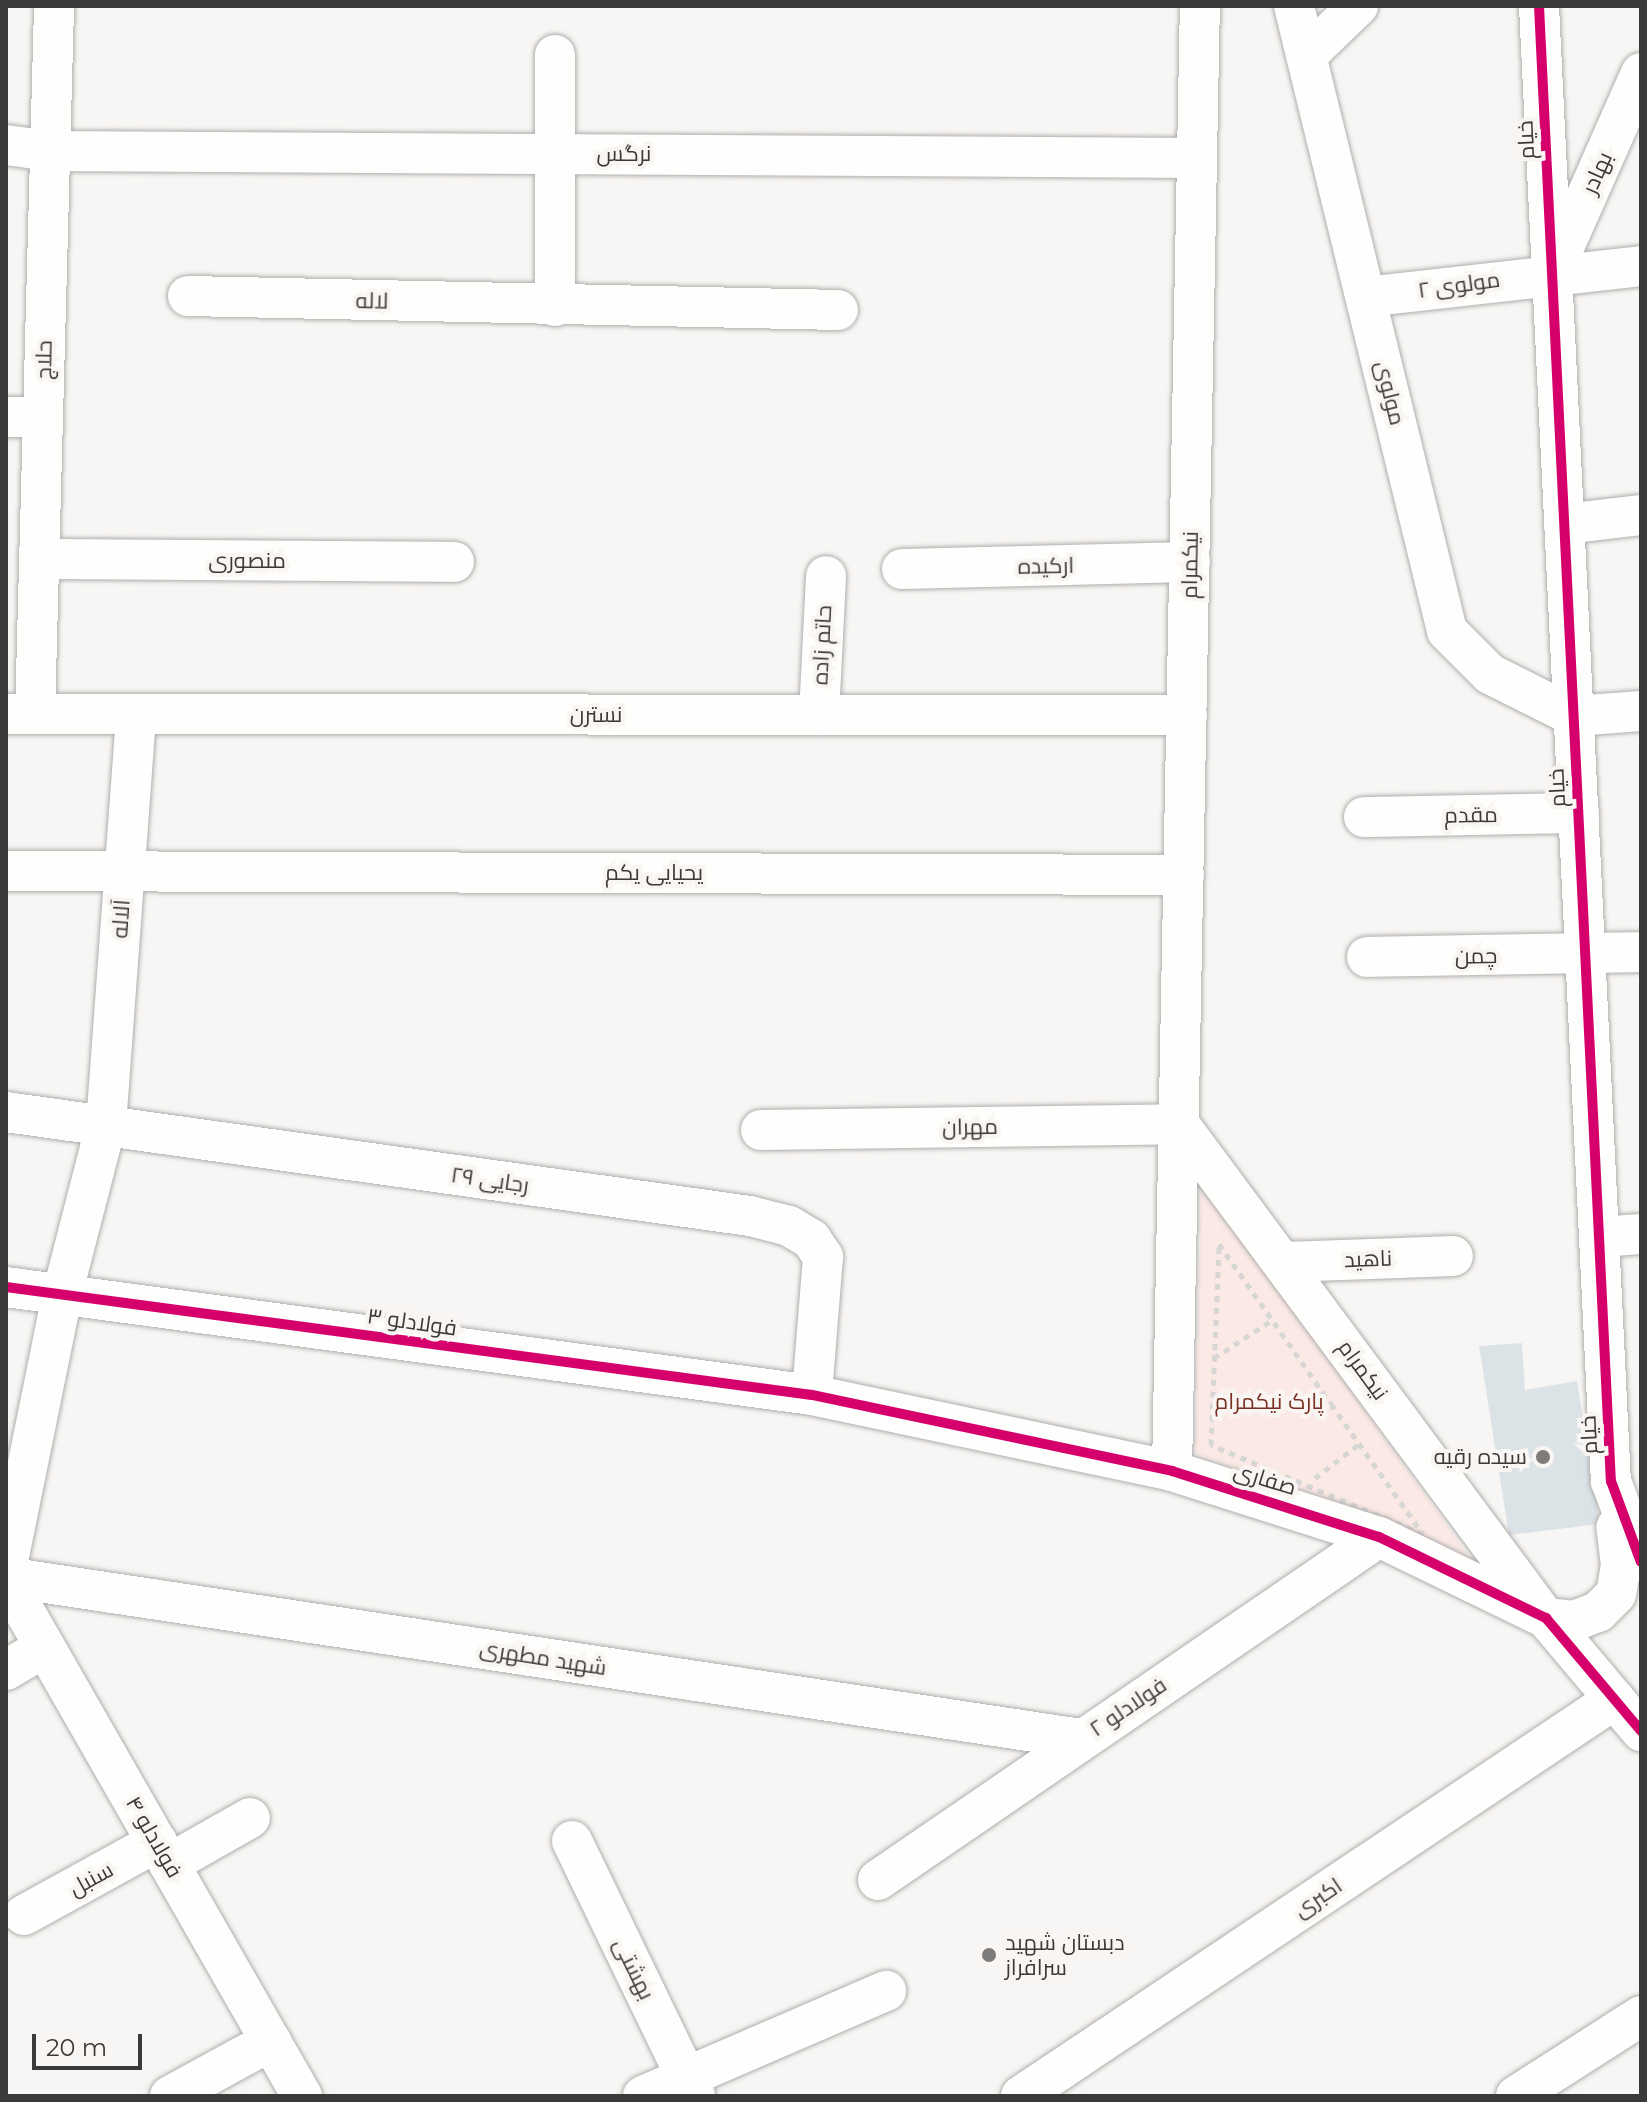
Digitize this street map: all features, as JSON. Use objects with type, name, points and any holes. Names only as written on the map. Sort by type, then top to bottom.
[{"type":"street","name":"حلاج","points":[[20,714],[39,559],[24,417],[50,151],[54,6]]},
{"type":"street","name":"نیکمرام","points":[[1172,1471],[1200,6]]},
{"type":"street","name":"مولوی","points":[[1294,6],[1309,53],[1447,631],[1490,674],[1574,716]]},
{"type":"street","points":[[1309,53],[1358,6]]},
{"type":"street","name":"خیام","points":[[1539,6],[1611,1481],[1641,1562]]},
{"type":"street","points":[[555,55],[552,154],[555,306]]},
{"type":"street","name":"بهادر","points":[[1552,272],[1641,73]]},
{"type":"street","name":"نرگس","points":[[6,145],[50,151],[1197,158]]},
{"type":"street","name":"مولوی ۲","points":[[1366,297],[1552,272],[1641,266]]},
{"type":"street","name":"لاله","points":[[188,296],[838,310]]},
{"type":"street","points":[[1564,524],[1641,515]]},
{"type":"street","name":"منصوری","points":[[39,559],[454,562]]},
{"type":"street","name":"ارکیده","points":[[902,569],[1190,562]]},
{"type":"street","name":"حاتم زاده","points":[[819,715],[826,576]]},
{"type":"street","points":[[1574,716],[1641,711]]},
{"type":"street","name":"نسترن","points":[[20,714],[1187,715]]},
{"type":"street","name":"آلاله","points":[[6,1576],[62,1295],[106,1125],[136,714]]},
{"type":"street","name":"مقدم","points":[[1364,817],[1579,813]]},
{"type":"street","name":"یحیایی یکم","points":[[6,871],[1184,875]]},
{"type":"street","name":"چمن","points":[[1367,957],[1641,952]]},
{"type":"street","name":"رجایی ۲۹","points":[[6,1112],[750,1216],[789,1226],[811,1239],[823,1257],[812,1395]]},
{"type":"street","name":"نیکمرام","points":[[1179,1124],[1546,1618]]},
{"type":"street","name":"مهران","points":[[761,1130],[1179,1124]]},
{"type":"street","points":[[1599,1237],[1641,1234]]},
{"type":"street","name":"ناهید","points":[[1284,1262],[1453,1256]]},
{"type":"street","name":"فولادلو ۳","points":[[6,1287],[812,1395]]},
{"type":"street","name":"صفاری","points":[[812,1395],[1296,1496],[1546,1618],[1641,1731]]},
{"type":"street","points":[[1546,1618],[1574,1621],[1598,1612],[1616,1594],[1621,1565],[1611,1481]]},
{"type":"street","name":"فولادلو ۲","points":[[878,1880],[1379,1537]]},
{"type":"street","name":"فولادلو ۴","points":[[6,1576],[302,2096]]},
{"type":"street","name":"شهید مطهری","points":[[6,1576],[1081,1739]]},
{"type":"street","points":[[6,1670],[45,1647]]},
{"type":"street","name":"اکبری","points":[[1021,2096],[1615,1699]]},
{"type":"street","name":"سنبل","points":[[24,1915],[250,1818]]},
{"type":"street","name":"بهشتی","points":[[572,1841],[691,2087]]},
{"type":"street","points":[[643,2096],[691,2087],[886,1991]]},
{"type":"street","points":[[1516,2096],[1641,2016]]},
{"type":"street","points":[[170,2096],[271,2041]]},
{"type":"path","points":[[1219,1244],[1423,1534],[1296,1496],[1211,1445],[1215,1358],[1219,1244]]},
{"type":"path","points":[[1174,1378],[1215,1358],[1272,1320]]},
{"type":"path","points":[[1296,1496],[1359,1444]]},
{"type":"green space","name":"پارک نیکمرام","points":[[1201,1182],[1474,1563],[1195,1453]]},
{"type":"building","name":"سیده رقیه","points":[[1522,1343],[1525,1390],[1577,1381],[1600,1524],[1509,1535],[1479,1346]]},
{"type":"cycle path","points":[[1539,6],[1611,1481],[1641,1562]]},
{"type":"cycle path","points":[[6,1287],[812,1395],[1172,1471],[1379,1537],[1546,1618],[1641,1731]]},
{"type":"place","name":"سیده رقیه","points":[[1543,1457]]},
{"type":"place","name":"دبستان شهید سرافراز","points":[[989,1955]]}]
